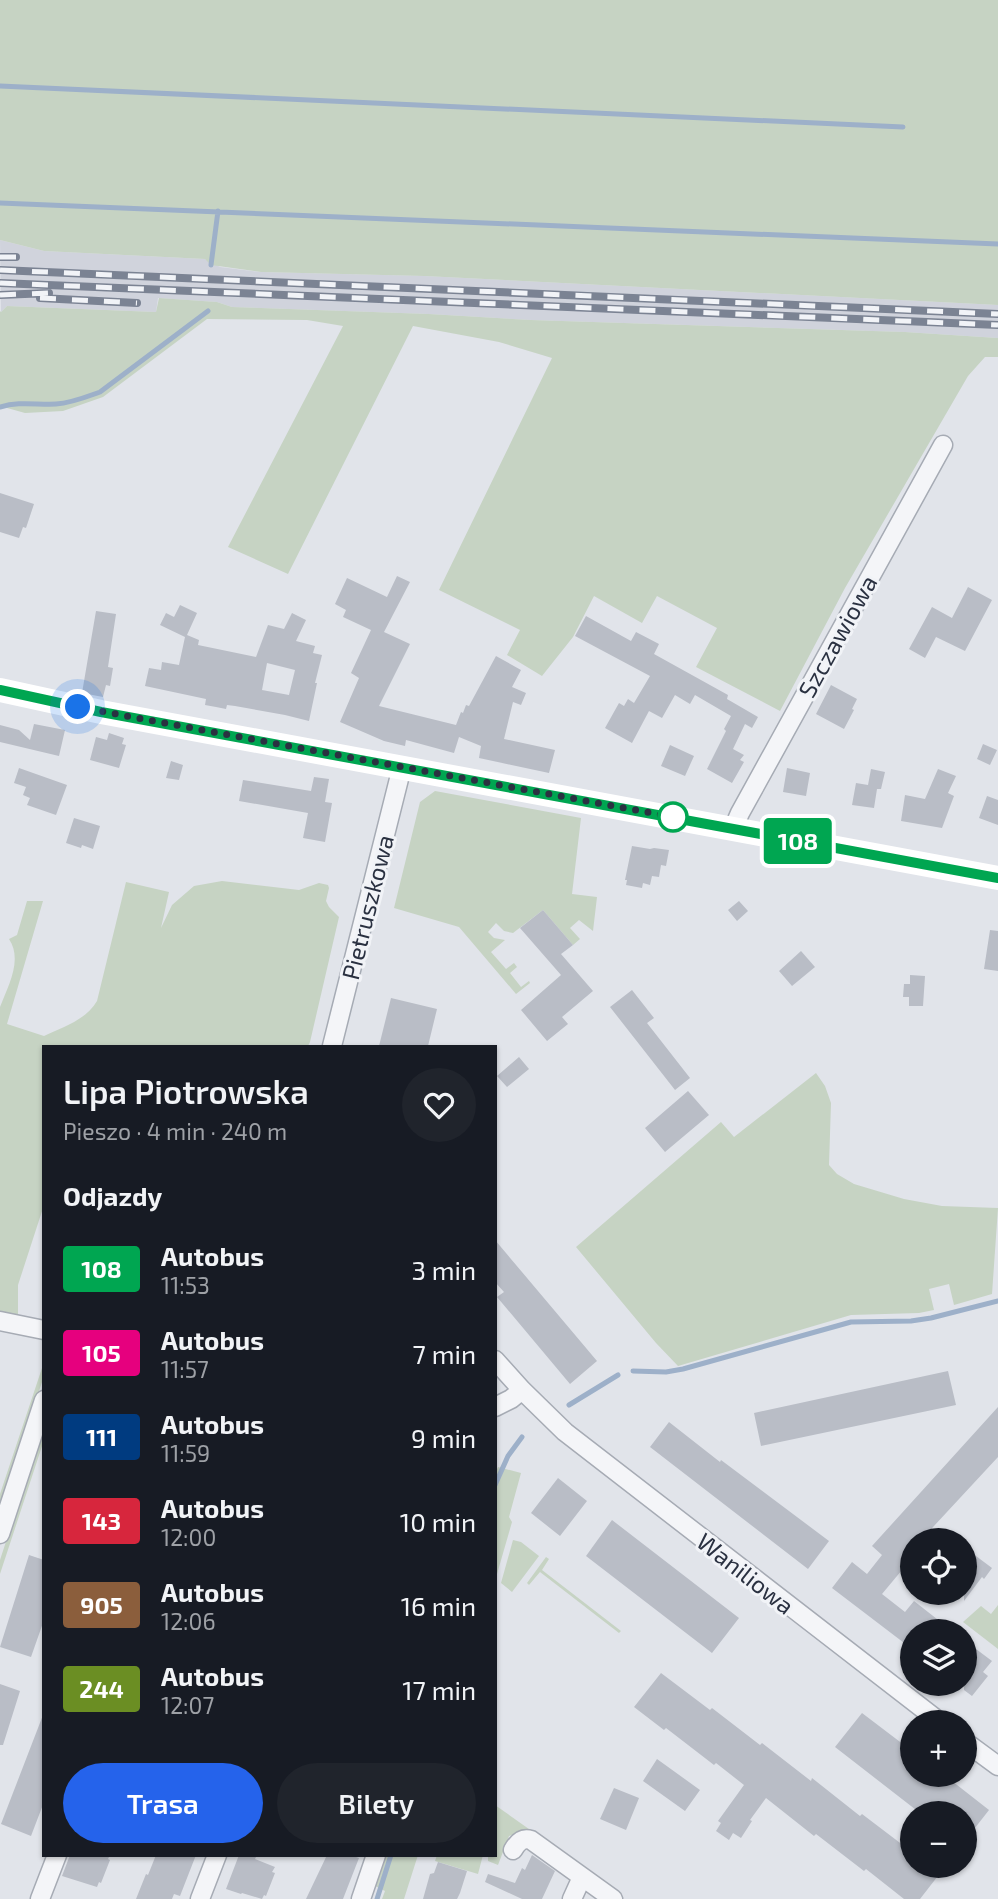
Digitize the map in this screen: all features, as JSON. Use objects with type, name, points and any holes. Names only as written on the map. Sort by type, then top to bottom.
[{"type":"main road","points":[[0,690],[101,712],[998,878]]},
{"type":"street","name":"Szczawiowa","points":[[733,829],[943,445]]},
{"type":"street","name":"Pietruszkowa","points":[[332,1045],[402,767]]},
{"type":"street","points":[[0,1321],[42,1330]]},
{"type":"street","name":"Waniliowa","points":[[497,1362],[553,1422],[924,1710]]},
{"type":"street","points":[[497,1407],[522,1390]]},
{"type":"street","points":[[0,1534],[42,1406]]},
{"type":"street","points":[[977,1751],[998,1766]]},
{"type":"street","points":[[513,1850],[519,1842],[528,1839],[613,1899]]},
{"type":"street","points":[[40,1899],[56,1857]]},
{"type":"street","points":[[200,1899],[216,1857]]},
{"type":"street","points":[[361,1899],[375,1857]]},
{"type":"street","points":[[572,1899],[582,1877]]},
{"type":"shaded area","points":[[0,240],[44,251],[205,259],[220,267],[261,272],[424,276],[998,305],[998,338],[905,332],[232,307],[217,302],[158,298],[156,312],[7,306],[1,312]]},
{"type":"green space","points":[[0,0],[998,0],[998,305],[424,276],[261,272],[211,265],[205,259],[44,251],[0,240]]},
{"type":"green space","points":[[159,298],[217,302],[232,307],[905,332],[998,338],[998,357],[985,357],[968,376],[845,588],[780,711],[696,667],[717,628],[657,596],[642,623],[594,596],[573,637],[542,676],[507,655],[520,630],[439,590],[552,358],[499,342],[413,326],[288,574],[228,547],[343,326],[307,320],[207,319],[103,397],[63,411],[25,413],[0,406],[0,311],[7,306],[156,312]]},
{"type":"green space","points":[[435,791],[581,818],[572,894],[597,897],[593,931],[579,920],[570,928],[580,939],[573,945],[543,910],[513,933],[504,931],[496,923],[488,932],[494,938],[505,940],[491,952],[506,969],[514,963],[517,967],[510,973],[521,987],[529,981],[530,983],[516,994],[459,927],[394,908],[420,802]]},
{"type":"green space","points":[[222,881],[299,890],[319,883],[328,885],[326,901],[339,917],[310,1042],[308,1045],[42,1045],[42,1211],[18,1285],[18,1317],[0,1313],[0,1007],[14,964],[15,956],[9,939],[17,935],[27,901],[43,901],[7,1024],[44,1036],[80,1018],[97,1001],[126,882],[169,892],[161,928],[172,905],[194,886]]},
{"type":"green space","points":[[816,1073],[825,1086],[831,1103],[829,1165],[837,1174],[854,1184],[904,1199],[942,1206],[998,1208],[992,1294],[954,1305],[949,1284],[929,1289],[934,1310],[851,1315],[678,1366],[576,1247],[721,1122],[734,1137]]},
{"type":"green space","points":[[42,1368],[42,1382],[0,1509],[0,1494]]},
{"type":"green space","points":[[42,1431],[42,1446],[0,1574],[0,1560]]},
{"type":"green space","points":[[498,1467],[521,1473],[509,1517],[512,1522],[497,1574]]},
{"type":"green space","points":[[513,1540],[521,1542],[539,1556],[512,1592],[501,1583]]},
{"type":"green space","points":[[546,1557],[549,1559],[542,1570],[621,1631],[619,1633],[540,1572],[529,1585],[527,1583]]},
{"type":"green space","points":[[998,1605],[998,1649],[977,1633],[977,1619],[966,1619],[981,1606],[991,1614]]},
{"type":"green space","points":[[497,1806],[536,1834],[522,1832],[509,1836],[498,1865],[488,1861],[488,1857],[497,1857]]},
{"type":"green space","points":[[384,1857],[417,1857],[404,1899],[382,1899],[385,1891],[373,1885]]},
{"type":"green space","points":[[436,1857],[482,1857],[478,1874],[435,1861]]},
{"type":"building","points":[[0,493],[34,504],[26,528],[23,527],[19,538],[0,532]]},
{"type":"building","points":[[397,576],[410,582],[384,632],[410,644],[379,706],[456,725],[461,712],[463,713],[466,705],[469,706],[496,656],[521,670],[512,687],[526,693],[521,705],[513,702],[504,739],[555,750],[549,773],[479,758],[481,746],[459,737],[454,753],[406,740],[405,746],[384,741],[340,722],[359,678],[351,673],[371,630],[343,617],[346,610],[335,604],[347,578],[387,597]]},
{"type":"building","points":[[968,587],[992,600],[965,651],[936,637],[925,658],[909,649],[932,607],[952,618]]},
{"type":"building","points":[[180,605],[197,613],[187,635],[199,640],[198,645],[256,657],[268,625],[284,629],[292,613],[306,620],[296,641],[315,646],[313,653],[322,655],[309,721],[235,706],[227,705],[226,709],[205,705],[206,699],[145,686],[149,668],[161,670],[162,662],[179,665],[185,637],[160,625],[166,613],[174,617]],"holes":[[[267,663],[295,670],[289,695],[262,690]]]},
{"type":"building","points":[[96,611],[116,614],[108,667],[113,668],[110,686],[106,685],[103,697],[82,693]]},
{"type":"building","points":[[586,616],[631,641],[636,632],[659,644],[654,654],[728,695],[727,699],[758,717],[752,728],[745,724],[733,749],[744,755],[740,760],[744,762],[732,783],[707,769],[731,716],[695,695],[690,704],[675,695],[662,718],[649,711],[632,743],[605,728],[619,703],[624,706],[628,699],[634,703],[650,676],[575,636]]},
{"type":"building","points":[[831,685],[857,699],[844,729],[816,714]]},
{"type":"building","points":[[34,724],[65,730],[59,756],[0,742],[0,725],[19,730],[30,740]]},
{"type":"building","points":[[109,733],[124,738],[122,744],[126,745],[119,768],[90,760],[96,737],[107,740]]},
{"type":"building","points":[[983,744],[997,750],[990,765],[977,759]]},
{"type":"building","points":[[670,745],[694,756],[685,776],[661,766]]},
{"type":"building","points":[[171,761],[183,765],[179,780],[166,778]]},
{"type":"building","points":[[19,768],[67,785],[56,815],[27,805],[30,798],[23,795],[26,787],[14,783]]},
{"type":"building","points":[[787,768],[810,773],[806,796],[783,792]]},
{"type":"building","points":[[871,769],[885,772],[881,789],[877,789],[874,808],[852,805],[856,783],[868,785]]},
{"type":"building","points":[[938,769],[956,776],[948,793],[954,796],[942,828],[901,821],[905,795],[925,799]]},
{"type":"building","points":[[314,777],[329,779],[325,802],[332,803],[325,842],[303,838],[308,813],[239,801],[243,780],[311,791]]},
{"type":"building","points":[[987,796],[998,800],[998,825],[979,818]]},
{"type":"building","points":[[74,818],[100,826],[93,849],[66,843]]},
{"type":"building","points":[[632,846],[669,850],[666,866],[661,865],[659,877],[652,876],[650,885],[643,883],[642,888],[626,885]]},
{"type":"building","points":[[739,901],[748,911],[737,921],[728,910]]},
{"type":"building","points":[[543,910],[573,945],[561,954],[593,991],[562,1017],[568,1024],[547,1041],[521,1010],[561,975],[520,928]]},
{"type":"building","points":[[990,930],[998,931],[998,971],[984,969]]},
{"type":"building","points":[[801,951],[815,967],[792,986],[779,971]]},
{"type":"building","points":[[910,975],[925,976],[923,1006],[909,1006],[909,997],[903,997],[904,984],[910,984]]},
{"type":"building","points":[[632,990],[654,1018],[647,1023],[690,1078],[675,1090],[610,1007]]},
{"type":"building","points":[[391,998],[437,1009],[428,1045],[379,1045]]},
{"type":"building","points":[[519,1057],[529,1069],[507,1087],[497,1076]]},
{"type":"building","points":[[688,1091],[709,1115],[665,1152],[645,1128]]},
{"type":"building","points":[[497,1242],[597,1361],[570,1384],[497,1297],[504,1292],[497,1284]]},
{"type":"building","points":[[948,1371],[956,1405],[761,1446],[754,1413]]},
{"type":"building","points":[[998,1407],[998,1457],[932,1528],[900,1528],[900,1572],[882,1594],[905,1612],[911,1605],[919,1605],[937,1619],[900,1619],[900,1640],[832,1588],[852,1562],[867,1574],[882,1555],[872,1546]]},
{"type":"building","points":[[669,1422],[829,1541],[808,1569],[650,1447]]},
{"type":"building","points":[[558,1478],[587,1501],[560,1536],[531,1513]]},
{"type":"building","points":[[612,1520],[739,1618],[712,1653],[586,1556]]},
{"type":"building","points":[[29,1555],[42,1559],[42,1626],[31,1657],[0,1647]]},
{"type":"building","points":[[977,1557],[992,1568],[984,1579],[982,1577],[977,1584]]},
{"type":"building","points":[[977,1650],[992,1661],[983,1672],[988,1676],[977,1690]]},
{"type":"building","points":[[661,1673],[900,1843],[900,1878],[936,1878],[920,1899],[904,1899],[816,1834],[814,1836],[766,1798],[741,1838],[733,1833],[729,1840],[716,1831],[721,1823],[718,1821],[744,1785],[634,1707]]},
{"type":"building","points":[[0,1684],[20,1691],[3,1745],[0,1745]]},
{"type":"building","points":[[862,1713],[900,1742],[900,1787],[960,1787],[989,1810],[977,1825],[977,1801],[905,1801],[835,1747]]},
{"type":"building","points":[[42,1718],[42,1807],[31,1836],[1,1824]]},
{"type":"building","points":[[657,1759],[700,1790],[685,1811],[643,1781]]},
{"type":"building","points":[[614,1788],[639,1798],[626,1830],[600,1819]]},
{"type":"building","points":[[532,1855],[555,1871],[542,1899],[522,1899],[485,1882],[488,1874],[515,1883]]},
{"type":"building","points":[[69,1857],[109,1857],[101,1883],[99,1882],[97,1887],[62,1876]]},
{"type":"building","points":[[155,1857],[195,1857],[180,1896],[174,1894],[172,1899],[136,1899],[146,1874],[148,1875]]},
{"type":"building","points":[[238,1857],[256,1857],[255,1859],[275,1867],[266,1896],[262,1899],[226,1889]]},
{"type":"building","points":[[326,1857],[359,1858],[343,1899],[306,1899]]},
{"type":"building","points":[[438,1862],[467,1871],[457,1899],[423,1899],[430,1874],[434,1873]]},
{"type":"waterway","points":[[0,86],[903,127]]},
{"type":"waterway","points":[[0,203],[998,244]]},
{"type":"waterway","points":[[211,265],[218,211]]},
{"type":"waterway","points":[[0,407],[62,403],[100,392],[208,311]]},
{"type":"waterway","points":[[633,1371],[666,1372],[683,1369],[851,1322],[911,1321],[998,1301]]},
{"type":"waterway","points":[[569,1405],[618,1375]]},
{"type":"waterway","points":[[497,1481],[508,1456],[522,1437]]},
{"type":"waterway","points":[[377,1899],[390,1857]]},
{"type":"railway","points":[[0,257],[16,257]]},
{"type":"railway","points":[[0,270],[998,314]]},
{"type":"railway","points":[[0,283],[998,325]]},
{"type":"railway","points":[[0,295],[49,293]]},
{"type":"railway","points":[[40,298],[137,303]]},
{"type":"bus line","name":"108","points":[[0,690],[101,712],[998,878]]},
{"type":"route","points":[[78,707],[673,817]]}]
